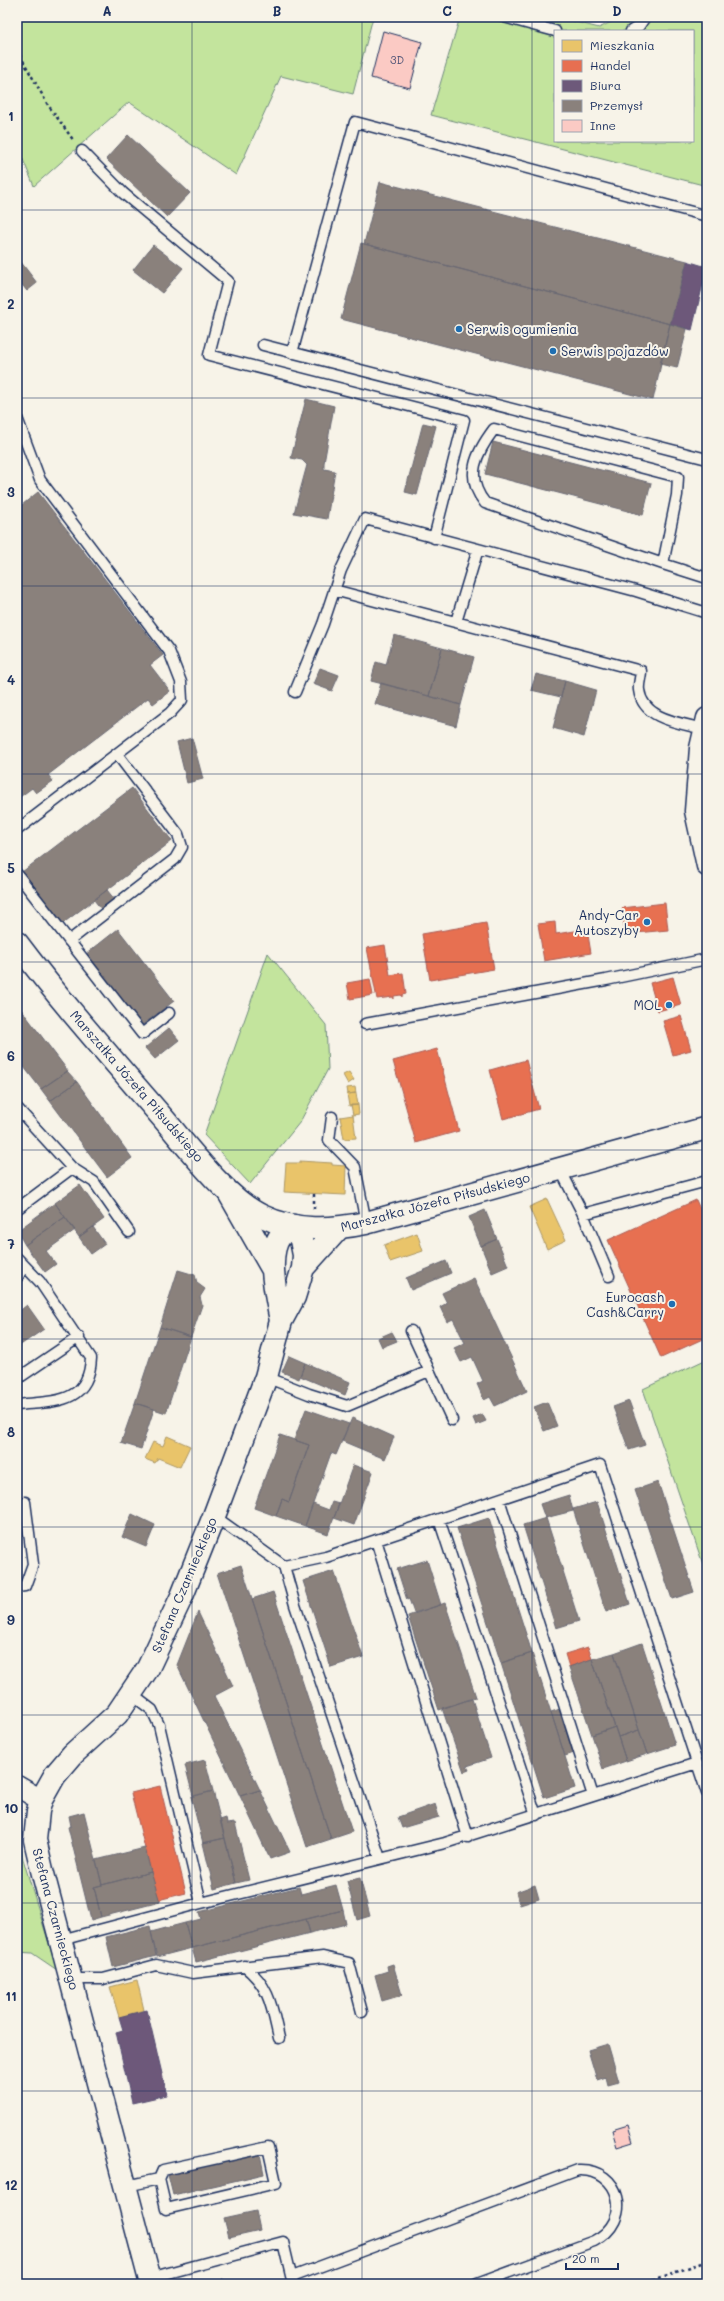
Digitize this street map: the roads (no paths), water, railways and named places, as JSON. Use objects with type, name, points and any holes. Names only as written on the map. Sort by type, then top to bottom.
[{"type":"street","points":[[706,723],[696,781],[695,811],[707,866]]},
{"type":"street","name":"Marszałka Józefa Piłsudskiego","points":[[21,955],[228,1191],[261,1216],[294,1226],[324,1230],[366,1223],[707,1128]]},
{"type":"street","name":"Stefana Czarnieckiego","points":[[228,1191],[273,1270]]},
{"type":"street","name":"Stefana Czarnieckiego","points":[[150,2281],[35,1840],[38,1811],[41,1800],[55,1775],[73,1754],[117,1714],[148,1668],[166,1634],[214,1516],[266,1376],[281,1321],[294,1297],[303,1268],[304,1255],[301,1240],[294,1226],[281,1236],[274,1251],[273,1270],[281,1321]]},
{"type":"street","name":"Stefana Czarnieckiego","points":[[303,1268],[339,1228]]},
{"type":"street","points":[[17,1786],[41,1800]]},
{"type":"lane","points":[[504,17],[554,31]]},
{"type":"lane","points":[[633,30],[645,17]]},
{"type":"lane","points":[[292,353],[355,122],[707,216]]},
{"type":"lane","points":[[82,151],[123,193],[228,281],[209,355],[464,420],[434,538]]},
{"type":"lane","points":[[263,345],[707,459]]},
{"type":"lane","points":[[17,418],[40,480],[169,651],[181,682],[182,700],[170,713],[17,830]]},
{"type":"lane","points":[[662,564],[677,495],[678,477],[494,429],[483,444],[475,462],[473,477],[476,492],[485,503],[662,564],[707,578]]},
{"type":"lane","points":[[295,692],[341,570],[365,519],[636,591],[707,613]]},
{"type":"lane","points":[[456,622],[478,549]]},
{"type":"lane","points":[[334,590],[641,671],[639,690],[646,706],[656,716],[706,723]]},
{"type":"lane","points":[[69,941],[175,859],[182,847],[178,834],[117,754]]},
{"type":"lane","points":[[17,874],[142,1034],[169,1013]]},
{"type":"lane","points":[[365,1024],[606,980],[707,958]]},
{"type":"lane","points":[[17,1108],[72,1168],[94,1182],[129,1232]]},
{"type":"lane","points":[[332,1117],[329,1140],[355,1167],[366,1223]]},
{"type":"lane","points":[[17,1209],[72,1168]]},
{"type":"lane","points":[[560,1169],[583,1214],[609,1276]]},
{"type":"lane","points":[[583,1214],[707,1181]]},
{"type":"lane","points":[[17,1258],[40,1282],[91,1358],[88,1379],[81,1389],[73,1396],[63,1400],[17,1405]]},
{"type":"lane","points":[[17,1278],[24,1266]]},
{"type":"lane","points":[[411,1331],[452,1420]]},
{"type":"lane","points":[[17,1378],[79,1338]]},
{"type":"lane","points":[[266,1376],[309,1394],[347,1406],[429,1371]]},
{"type":"lane","points":[[284,1566],[326,1557],[600,1465],[707,1793]]},
{"type":"lane","points":[[499,1499],[593,1796]]},
{"type":"lane","points":[[17,1587],[25,1586],[33,1564],[25,1502]]},
{"type":"lane","points":[[214,1516],[284,1566],[295,1605],[380,1858]]},
{"type":"lane","points":[[439,1519],[536,1815]]},
{"type":"lane","points":[[376,1540],[468,1837]]},
{"type":"lane","points":[[131,1694],[152,1710],[159,1725],[200,1903]]},
{"type":"lane","points":[[61,1940],[200,1903],[468,1837],[697,1763]]},
{"type":"lane","points":[[72,1979],[103,1979],[156,1965],[193,1973],[323,1956],[349,1963],[362,2012]]},
{"type":"lane","points":[[244,1966],[258,1977],[268,1995],[279,2038]]},
{"type":"lane","points":[[268,2146],[276,2183],[166,2209],[159,2179],[163,2170],[268,2146]]},
{"type":"lane","points":[[150,2281],[283,2242],[292,2280],[578,2170],[589,2169],[601,2175],[610,2182],[618,2203],[617,2218],[610,2231],[594,2241],[477,2284]]},
{"type":"lane","points":[[126,2186],[159,2179]]},
{"type":"place","name":"Serwis ogumienia","points":[[459,329]]},
{"type":"place","name":"Serwis pojazdów","points":[[553,351]]},
{"type":"place","name":"Andy-Car Autoszyby","points":[[647,922]]},
{"type":"place","name":"MOL","points":[[669,1005]]},
{"type":"place","name":"Eurocash Cash&Carry","points":[[672,1304]]}]
